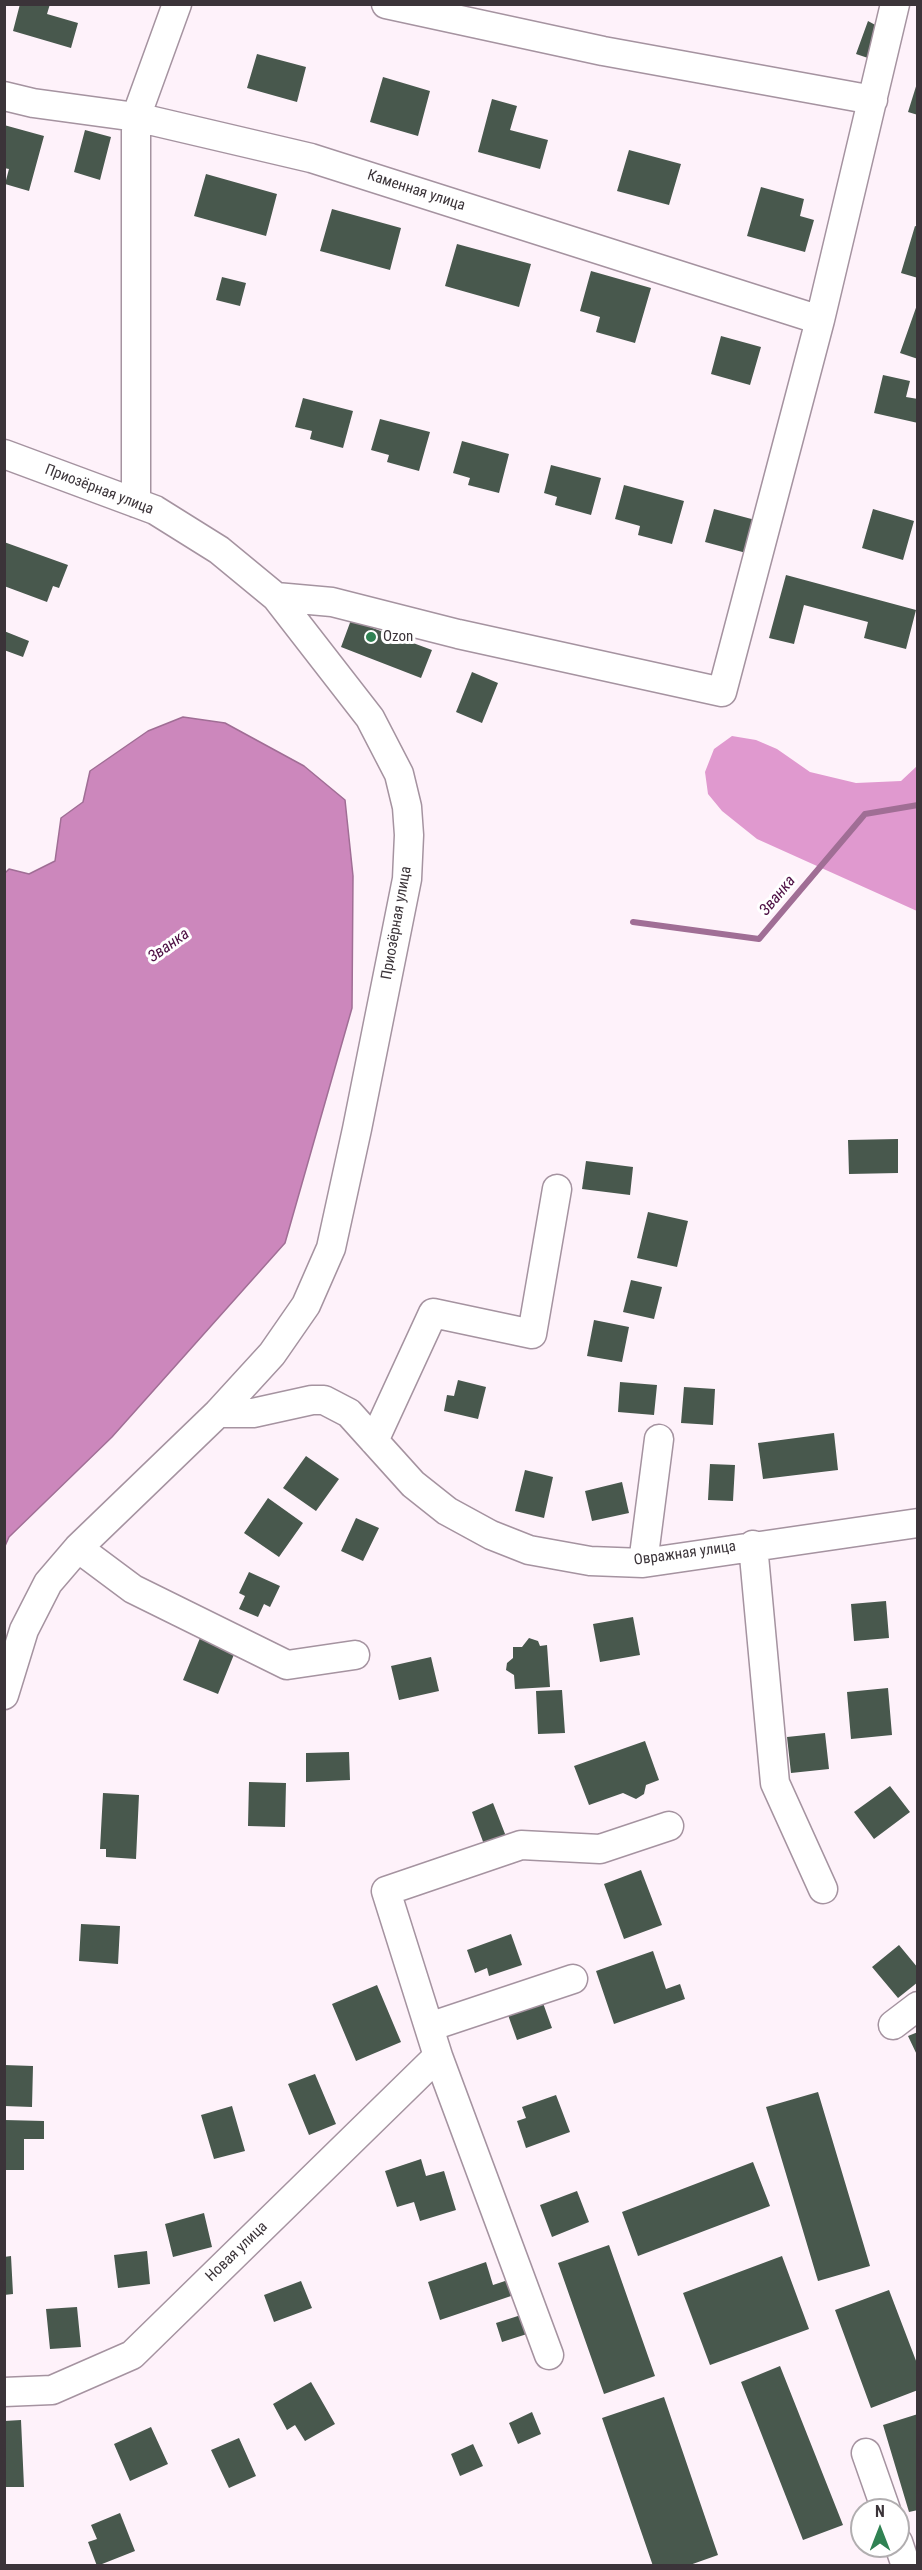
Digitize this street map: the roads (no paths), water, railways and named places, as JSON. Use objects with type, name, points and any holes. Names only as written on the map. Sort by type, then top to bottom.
[{"type":"street","points":[[136,503],[136,117],[177,4]]},
{"type":"street","points":[[386,4],[603,51],[873,100]]},
{"type":"street","points":[[276,597],[332,602],[458,634],[722,692],[820,320],[895,4]]},
{"type":"street","name":"Каменная улица","points":[[4,96],[33,104],[136,117],[311,158],[820,320]]},
{"type":"street","name":"Приозёрная улица","points":[[4,454],[155,510],[219,550],[276,597],[370,718],[399,774],[407,807],[409,835],[407,879],[331,1248],[306,1305],[272,1354],[218,1413],[78,1548],[48,1583],[24,1630],[4,1695]]},
{"type":"street","points":[[374,1441],[433,1313],[532,1334],[557,1189]]},
{"type":"street","name":"Овражная улица","points":[[218,1413],[253,1413],[312,1400],[324,1400],[349,1413],[412,1484],[447,1511],[491,1535],[529,1550],[590,1561],[643,1563],[753,1545],[918,1523]]},
{"type":"street","points":[[643,1563],[659,1439]]},
{"type":"street","points":[[753,1545],[775,1783],[823,1889]]},
{"type":"street","points":[[78,1548],[133,1589],[287,1665],[355,1655]]},
{"type":"street","points":[[549,2355],[438,2056],[386,1891],[521,1845],[600,1849],[669,1826]]},
{"type":"street","points":[[429,2027],[573,1979]]},
{"type":"street","points":[[893,2025],[918,2006]]},
{"type":"street","name":"Новая улица","points":[[4,2391],[52,2390],[132,2355],[438,2056]]},
{"type":"street","points":[[866,2453],[882,2498]]},
{"type":"water","points":[[183,717],[225,723],[304,766],[345,800],[353,876],[352,1008],[285,1243],[112,1437],[9,1537],[5,1546],[5,873],[9,869],[29,874],[55,861],[61,818],[83,802],[90,771],[148,731]]},
{"type":"waterway","name":"Званка","points":[[633,922],[759,939],[865,814],[918,805]]},
{"type":"place","name":"Ozon","points":[[371,637]]}]
